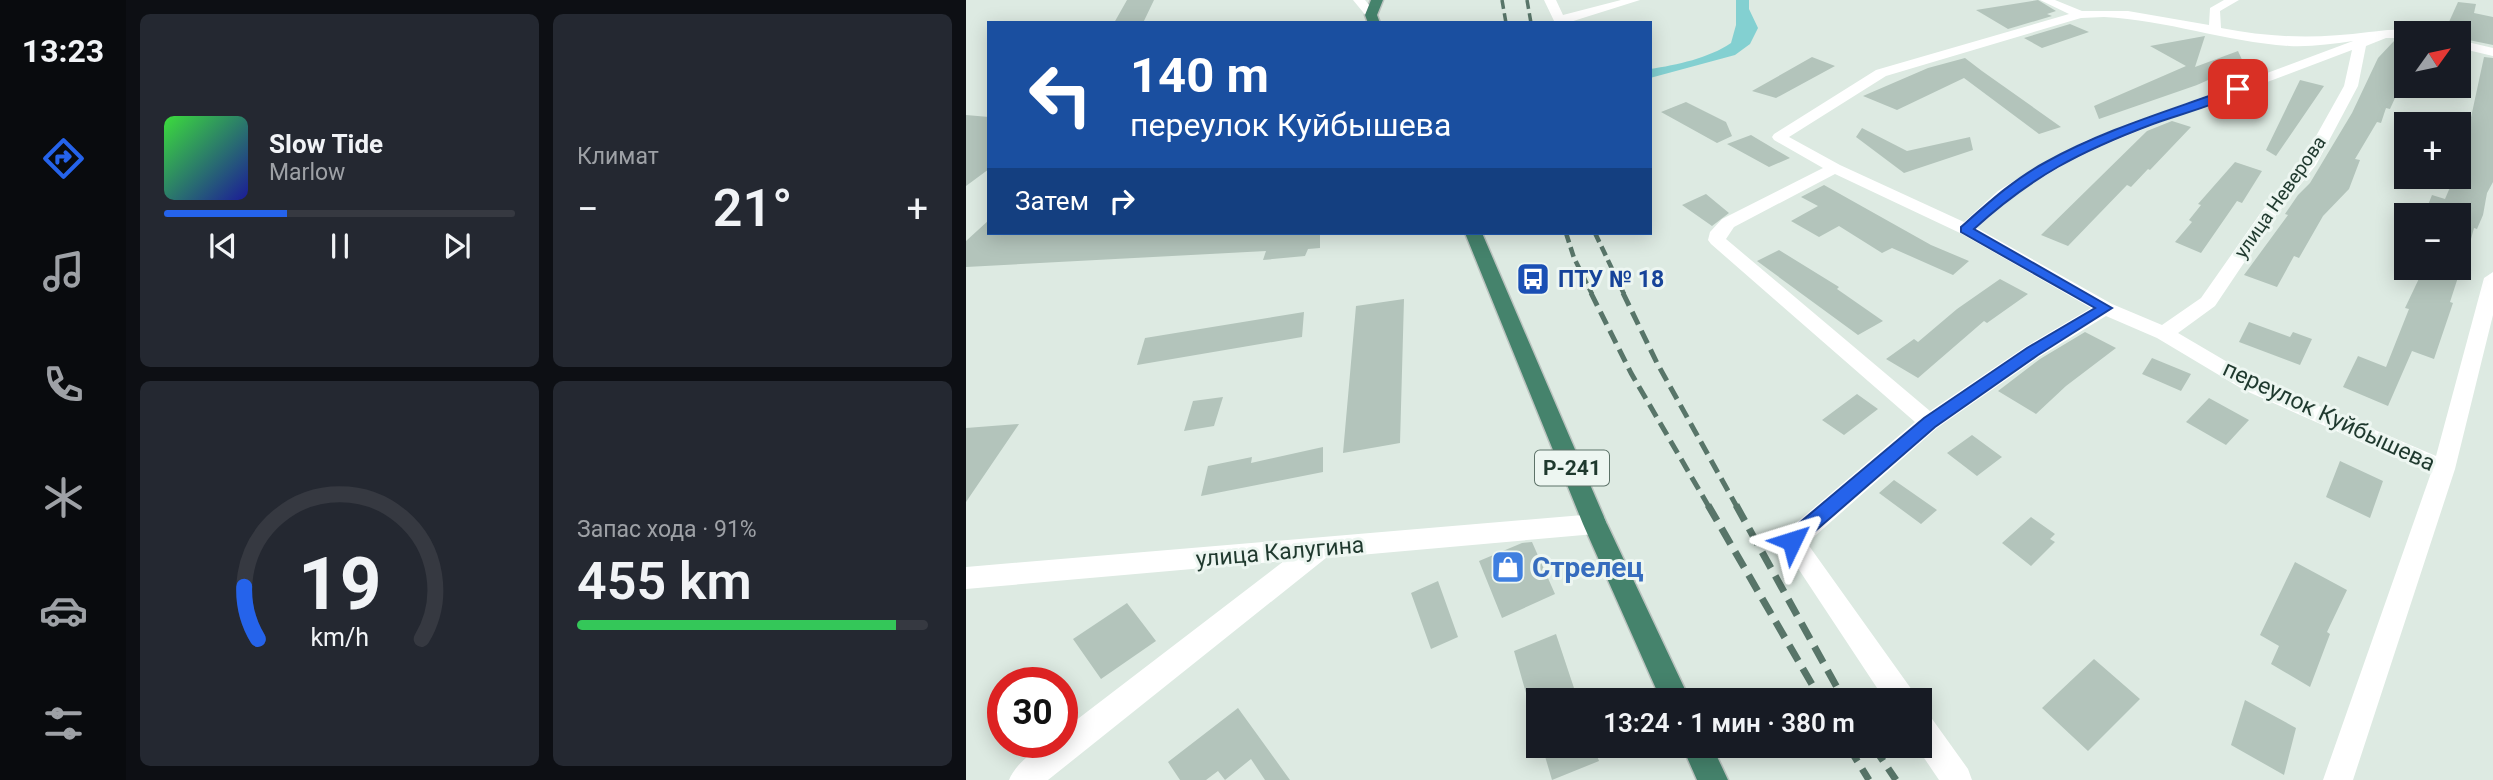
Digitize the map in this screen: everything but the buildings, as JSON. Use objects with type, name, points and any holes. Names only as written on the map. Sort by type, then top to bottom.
[{"type":"highway","points":[[1373,19],[1377,0]]},
{"type":"highway","name":"Р-241","points":[[1474,235],[1595,524],[1670,688]]},
{"type":"highway","points":[[1703,758],[1713,780]]},
{"type":"street","points":[[1359,0],[1373,19]]},
{"type":"street","points":[[1550,0],[1560,21],[1633,0]]},
{"type":"street","points":[[2046,0],[2080,15],[2129,15],[2279,42],[2394,34]]},
{"type":"street","points":[[2215,31],[2214,10],[2233,0]]},
{"type":"street","name":"переулок Куйбышева","points":[[2080,15],[1881,74],[1779,137],[1835,168],[1966,229],[2105,308],[2164,333],[2251,385],[2444,469],[2493,278]]},
{"type":"street","points":[[1966,229],[2004,194],[2049,165],[2092,143],[2384,34]]},
{"type":"street","name":"улица Неверова","points":[[2164,333],[2208,302],[2268,215],[2308,165],[2351,86],[2360,44]]},
{"type":"street","points":[[2471,46],[2493,51]]},
{"type":"street","points":[[1835,168],[1728,223],[1719,232],[1717,240],[1929,422]]},
{"type":"street","points":[[1894,688],[1792,541],[1929,422],[2032,352],[2105,308]]},
{"type":"street","points":[[2338,780],[2444,469]]},
{"type":"street","name":"улица Калугина","points":[[966,578],[1317,550],[1595,524]]},
{"type":"street","points":[[1024,780],[1317,550]]},
{"type":"street","points":[[1932,744],[1957,780]]},
{"type":"water","points":[[1736,0],[1749,0],[1749,9],[1758,28],[1750,44],[1735,55],[1652,77],[1652,69],[1692,60],[1731,43],[1736,25]]},
{"type":"railway","points":[[1502,0],[1506,21]]},
{"type":"railway","points":[[1527,0],[1531,21]]},
{"type":"railway","points":[[1567,235],[1574,258],[1592,294]]},
{"type":"railway","points":[[1596,235],[1624,294]]},
{"type":"railway","points":[[1591,293],[1631,373],[1709,507]]},
{"type":"railway","points":[[1623,293],[1657,363],[1737,507]]},
{"type":"railway","points":[[1708,505],[1814,688]]},
{"type":"railway","points":[[1736,505],[1837,688]]},
{"type":"railway","points":[[1855,758],[1869,780]]},
{"type":"railway","points":[[1881,758],[1896,780]]},
{"type":"place","name":"ПТУ № 18","points":[[1533,279]]},
{"type":"place","name":"Стрелец","points":[[1508,567]]},
{"type":"route","points":[[1792,541],[1929,422],[2032,352],[2105,308],[1966,229],[2004,194],[2049,165],[2092,143],[2238,89]]}]
